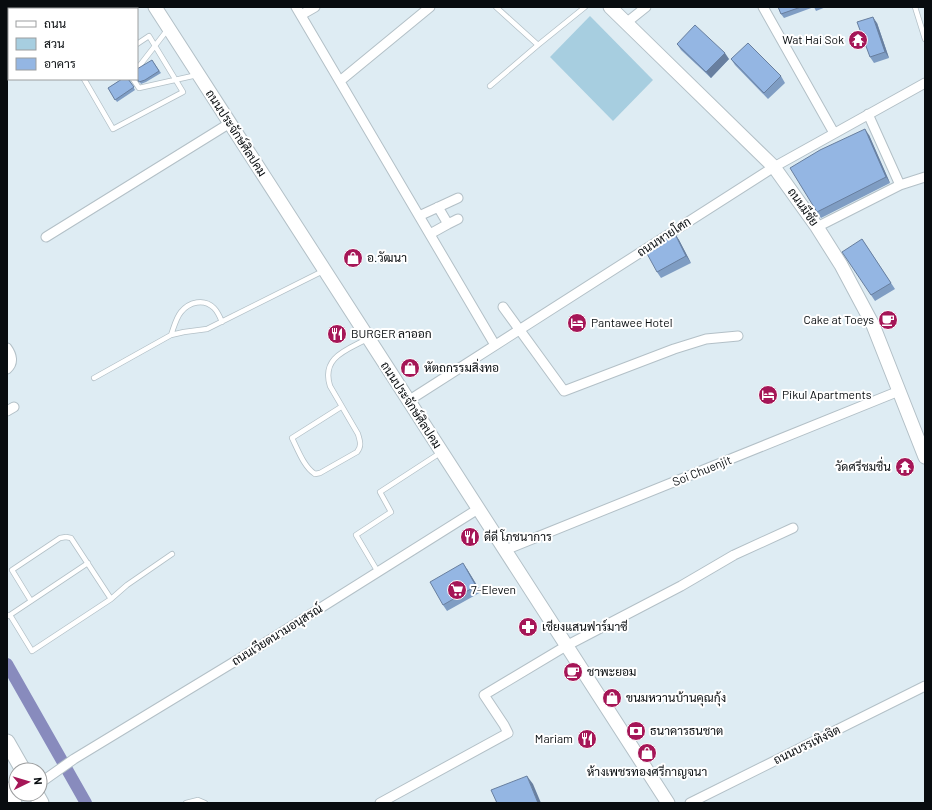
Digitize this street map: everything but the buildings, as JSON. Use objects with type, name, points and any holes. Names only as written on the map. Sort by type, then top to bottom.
[{"type":"main road","points":[[7,742],[18,762]]},
{"type":"street","name":"ถนนประจักษ์ศิลปคม","points":[[155,7],[668,803]]},
{"type":"street","points":[[315,7],[299,11],[495,345]]},
{"type":"street","points":[[340,81],[430,7]]},
{"type":"street","name":"ถนนมีชัย","points":[[610,7],[774,167],[817,227],[841,265],[873,325],[925,457]]},
{"type":"street","points":[[626,23],[646,7]]},
{"type":"street","points":[[763,7],[834,133]]},
{"type":"street","name":"ถนนหายโศก","points":[[408,400],[774,167],[925,83]]},
{"type":"street","points":[[868,114],[900,186]]},
{"type":"street","points":[[46,237],[230,123]]},
{"type":"street","points":[[817,227],[900,186],[925,177]]},
{"type":"street","points":[[419,216],[458,198]]},
{"type":"street","points":[[438,207],[448,224]]},
{"type":"street","points":[[430,234],[458,219]]},
{"type":"street","points":[[503,307],[564,391],[674,349],[706,339],[738,336]]},
{"type":"street","points":[[7,348],[12,359],[11,364],[7,369]]},
{"type":"street","name":"Soi Chuenjit","points":[[505,550],[899,391]]},
{"type":"street","name":"ถนนเวียดนามอนุสรณ์","points":[[48,777],[478,509]]},
{"type":"street","points":[[380,803],[508,733],[484,695],[566,646],[682,586],[734,555],[793,528]]},
{"type":"street","name":"ถนนบรรเทิงจิต","points":[[690,803],[925,686]]},
{"type":"lane","points":[[496,7],[538,45]]},
{"type":"lane","points":[[490,86],[585,7]]},
{"type":"lane","points":[[915,7],[925,39]]},
{"type":"lane","points":[[138,68],[169,29]]},
{"type":"lane","points":[[85,80],[113,129],[183,92],[149,36],[138,43]]},
{"type":"lane","points":[[134,80],[138,88],[199,75]]},
{"type":"lane","points":[[94,378],[170,335],[207,329],[325,270]]},
{"type":"lane","points":[[170,335],[180,313],[185,308],[197,302],[204,302],[214,308],[222,322]]},
{"type":"lane","points":[[342,408],[292,438],[307,466],[315,474],[320,473],[357,452],[360,448],[358,434],[330,386],[327,378],[327,371],[330,364],[337,356],[369,338]]},
{"type":"lane","points":[[378,572],[356,535],[391,512],[380,492],[442,452]]},
{"type":"lane","points":[[31,601],[12,570],[60,538],[66,537],[71,538],[112,599]]},
{"type":"lane","points":[[88,563],[8,615],[32,651],[112,599],[127,585],[172,554]]},
{"type":"lane","points":[[186,803],[198,800],[205,803]]},
{"type":"green space","points":[[590,16],[653,80],[613,121],[550,57]]},
{"type":"waterway","points":[[7,664],[86,803]]},
{"type":"place","name":"Wat Hai Sok","points":[[858,40]]},
{"type":"place","name":"อ.วัฒนา","points":[[353,258]]},
{"type":"place","name":"Cake at Toeys","points":[[888,320]]},
{"type":"place","name":"Pantawee Hotel","points":[[577,323]]},
{"type":"place","name":"BURGER ลาออก","points":[[337,334]]},
{"type":"place","name":"หัตถกรรมสิ่งทอ","points":[[410,368]]},
{"type":"place","name":"Pikul Apartments","points":[[768,395]]},
{"type":"place","name":"วัดศรีชมชื่น","points":[[905,467]]},
{"type":"place","name":"ดีดี โภชนาการ","points":[[470,537]]},
{"type":"place","name":"7-Eleven","points":[[457,590]]},
{"type":"place","name":"เชียงแสนฟาร์มาซี","points":[[528,627]]},
{"type":"place","name":"ชาพะยอม","points":[[573,672]]},
{"type":"place","name":"ขนมหวานบ้านคุณกุ้ง","points":[[612,698]]},
{"type":"place","name":"ธนาคารธนชาต","points":[[636,731]]},
{"type":"place","name":"Mariam","points":[[587,739]]},
{"type":"place","name":"ห้างเพชรทองศรีกาญจนา","points":[[647,753]]}]
